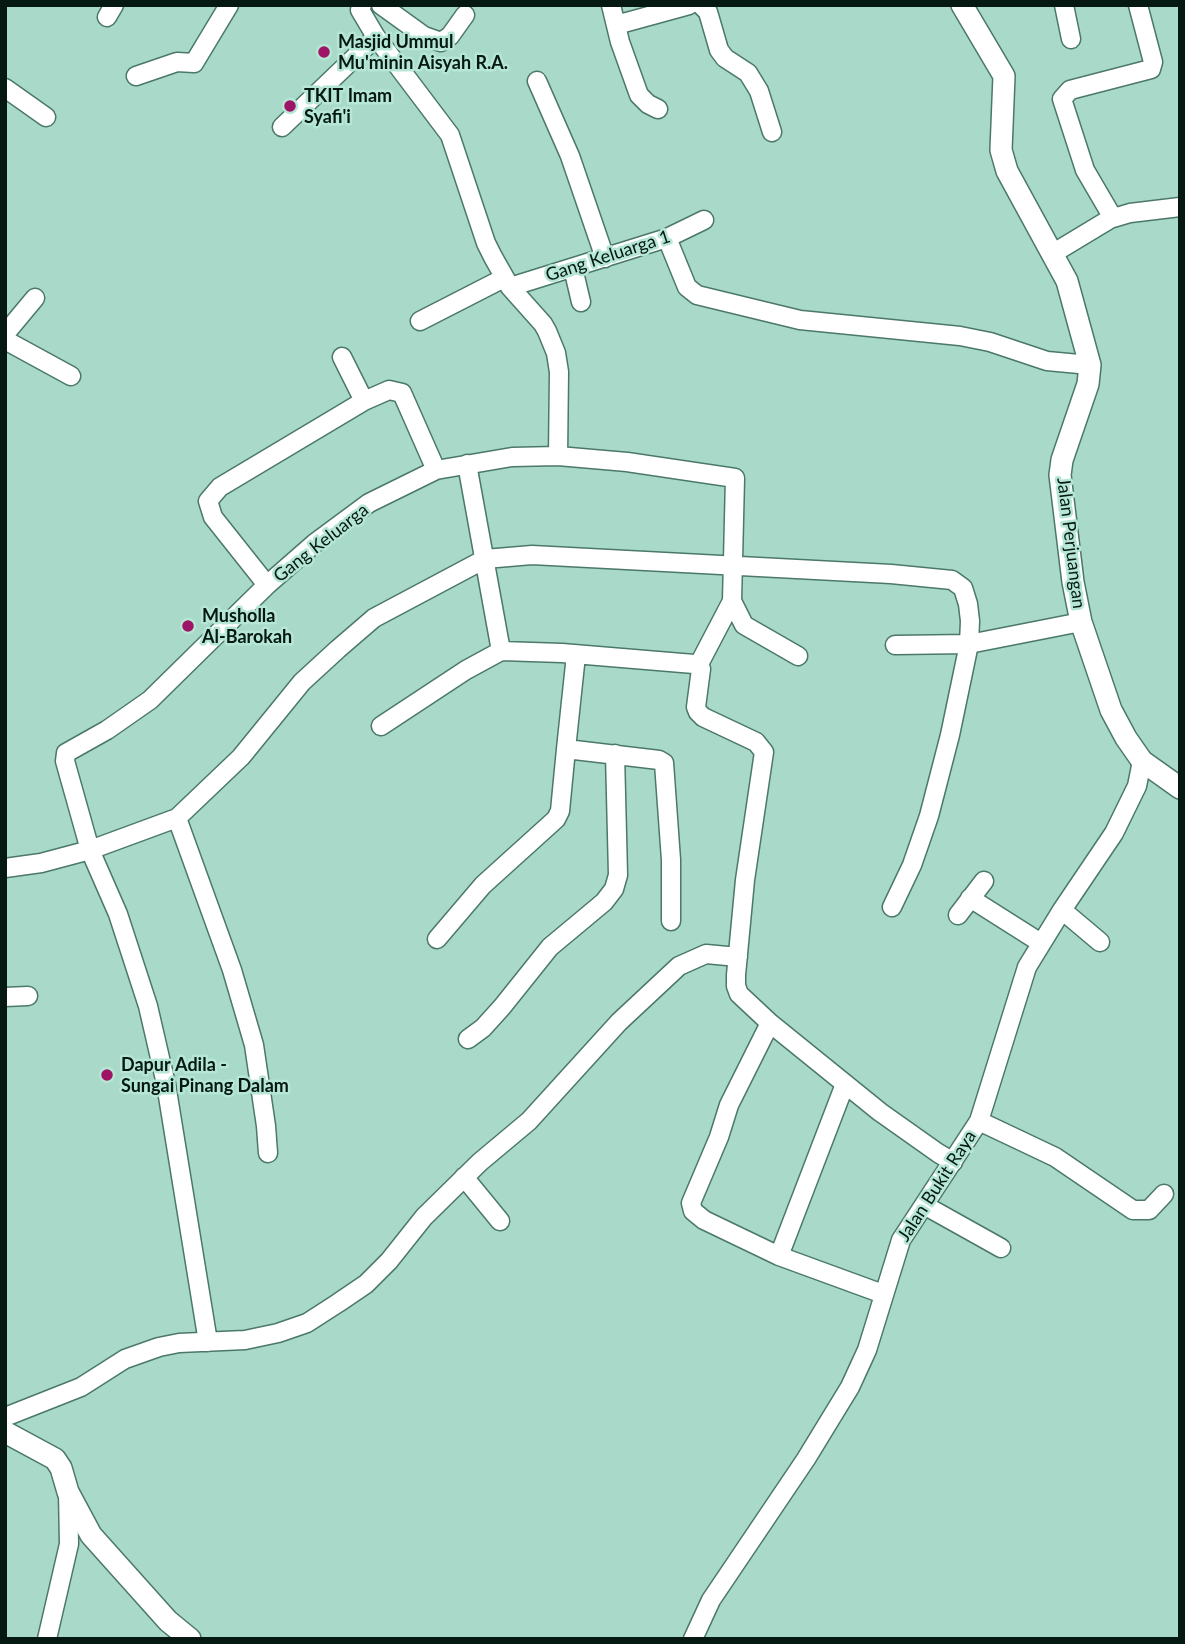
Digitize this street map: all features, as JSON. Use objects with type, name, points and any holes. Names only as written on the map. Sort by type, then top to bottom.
[{"type":"street","points":[[136,76],[177,62],[194,63],[229,5]]},
{"type":"street","points":[[381,5],[424,36],[441,42],[450,36],[465,15]]},
{"type":"street","points":[[611,5],[620,42],[639,95],[658,109]]},
{"type":"street","name":"Jalan Perjuangan","points":[[962,5],[1004,76],[1003,160],[1016,191],[1071,292],[1090,365],[1088,384],[1062,460],[1060,475],[1069,557],[1081,622],[1111,710],[1126,738],[1142,761],[1180,788]]},
{"type":"street","points":[[1064,5],[1071,39]]},
{"type":"street","points":[[1113,218],[1085,170],[1062,99],[1070,90],[1152,67],[1138,5]]},
{"type":"street","points":[[617,25],[700,6],[719,50],[725,58],[748,73],[759,92],[772,132]]},
{"type":"street","points":[[359,7],[376,37],[450,135],[486,243],[507,282],[543,324],[556,354],[559,372],[558,456]]},
{"type":"street","points":[[282,127],[376,37]]},
{"type":"street","points":[[537,81],[570,156],[605,257]]},
{"type":"street","points":[[5,88],[47,117]]},
{"type":"street","points":[[1052,254],[1113,218],[1130,213],[1180,207]]},
{"type":"street","name":"Gang Keluarga 1","points":[[420,321],[507,282],[573,268],[667,238],[704,220]]},
{"type":"street","points":[[667,238],[687,287],[697,295],[800,320],[960,336],[990,342],[1047,361],[1090,365]]},
{"type":"street","points":[[573,268],[581,302]]},
{"type":"street","points":[[35,298],[5,337],[71,376]]},
{"type":"street","points":[[342,358],[364,401]]},
{"type":"street","points":[[267,585],[213,517],[208,501],[220,487],[364,401],[389,390],[402,393],[436,470]]},
{"type":"street","name":"Gang Keluarga","points":[[90,850],[65,761],[66,753],[107,730],[150,700],[267,585],[315,543],[369,503],[436,470],[512,457],[558,456],[735,478],[735,566]]},
{"type":"street","points":[[467,464],[501,651]]},
{"type":"street","points":[[5,869],[90,850],[177,818],[241,757],[302,682],[374,618],[485,559],[532,555],[891,574],[953,580],[963,588],[970,621],[969,644],[950,735],[929,816],[912,865],[892,907]]},
{"type":"street","points":[[698,666],[732,601],[735,566]]},
{"type":"street","points":[[732,601],[744,625],[798,656]]},
{"type":"street","points":[[895,645],[969,644],[1081,622]]},
{"type":"street","points":[[381,726],[466,670],[501,651],[698,666],[701,669],[696,707],[698,712],[703,717],[757,742],[764,752],[745,880],[736,986],[739,994],[770,1023],[880,1112],[953,1161]]},
{"type":"street","points":[[437,939],[483,885],[556,819],[561,811],[576,655]]},
{"type":"street","points":[[566,748],[659,760],[664,763],[670,837],[671,921]]},
{"type":"street","points":[[468,1039],[483,1028],[502,1007],[550,947],[604,902],[614,889],[618,875],[615,754]]},
{"type":"street","name":"Jalan Bukit Raya","points":[[693,1639],[711,1600],[806,1459],[850,1387],[867,1350],[901,1240],[979,1121],[1022,981],[1041,943],[1114,833],[1137,786],[1142,761]]},
{"type":"street","points":[[177,818],[232,970],[254,1045],[268,1153]]},
{"type":"street","points":[[90,850],[118,914],[148,1006],[166,1084],[208,1342]]},
{"type":"street","points":[[958,915],[984,881]]},
{"type":"street","points":[[971,898],[1041,943]]},
{"type":"street","points":[[1062,910],[1100,942]]},
{"type":"street","points":[[5,1417],[81,1387],[125,1359],[159,1347],[178,1343],[245,1340],[307,1323],[366,1284],[389,1261],[424,1217],[480,1161],[529,1121],[619,1022],[679,966],[706,954],[738,957]]},
{"type":"street","points":[[5,998],[28,996]]},
{"type":"street","points":[[770,1023],[729,1105],[719,1137],[691,1203],[693,1211],[704,1220],[779,1256],[883,1294]]},
{"type":"street","points":[[779,1256],[845,1084]]},
{"type":"street","points":[[979,1121],[1055,1157],[1133,1210],[1149,1210],[1164,1194]]},
{"type":"street","points":[[464,1177],[500,1221]]},
{"type":"street","points":[[924,1205],[1001,1248]]},
{"type":"street","points":[[5,1432],[55,1459],[61,1468],[68,1492],[91,1535],[168,1621],[190,1639]]},
{"type":"street","points":[[47,1639],[69,1544],[68,1492]]},
{"type":"place","name":"Masjid Ummul Mu'minin Aisyah R.A.","points":[[324,52]]},
{"type":"place","name":"TKIT Imam Syafi'i","points":[[290,106]]},
{"type":"place","name":"Musholla Al-Barokah","points":[[188,626]]},
{"type":"place","name":"Dapur Adila - Sungai Pinang Dalam","points":[[107,1075]]}]
